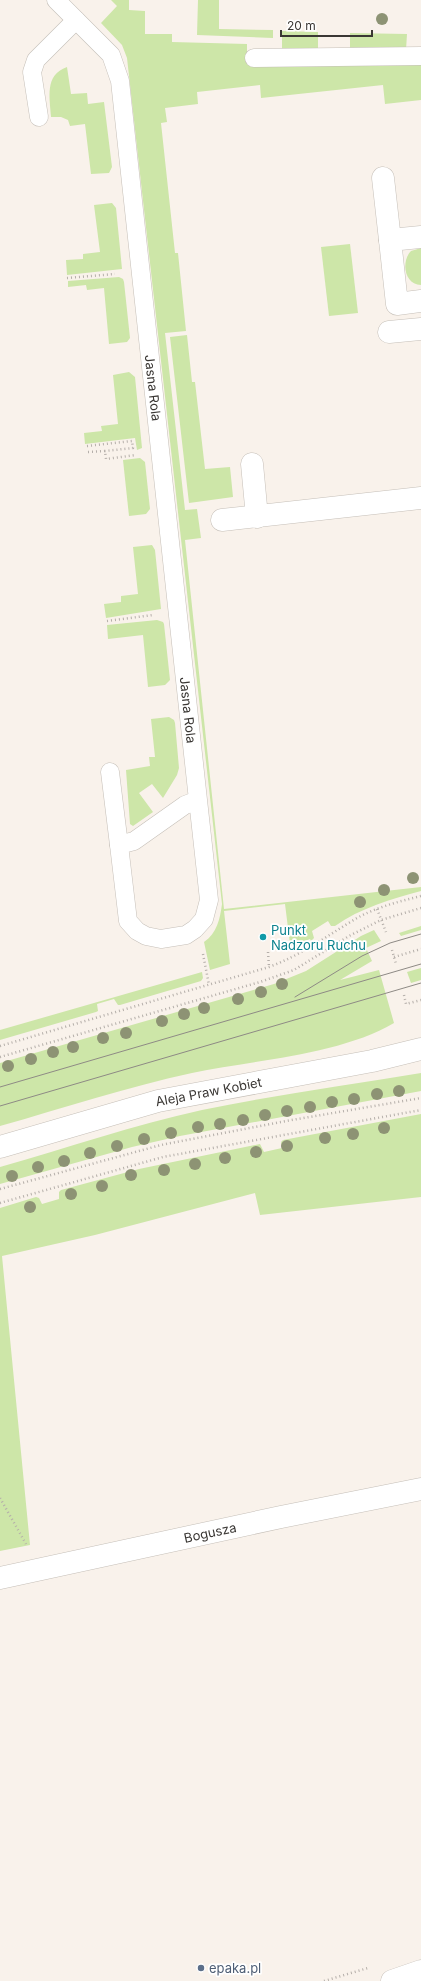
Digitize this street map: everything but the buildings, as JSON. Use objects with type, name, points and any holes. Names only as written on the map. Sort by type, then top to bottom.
[{"type":"street","points":[[383,178],[397,304],[421,301]]},
{"type":"street","points":[[390,240],[421,237]]},
{"type":"street","points":[[389,332],[421,329]]},
{"type":"street","points":[[252,464],[257,516]]},
{"type":"street","points":[[222,520],[421,498]]},
{"type":"street","name":"Aleja Praw Kobiet","points":[[0,1147],[158,1101],[372,1061],[421,1050]]},
{"type":"street","name":"Bogusza","points":[[0,1578],[281,1517],[421,1489]]},
{"type":"street","points":[[392,1981],[421,1972]]},
{"type":"lane","name":"Jasna Rola","points":[[56,0],[111,55],[120,82],[208,900],[204,919],[195,929],[186,935],[161,939],[146,936],[137,931],[128,921],[110,772]]},
{"type":"lane","points":[[39,117],[32,72],[36,60],[76,20]]},
{"type":"lane","points":[[254,58],[421,56]]},
{"type":"lane","points":[[118,845],[134,841],[185,805],[198,800]]},
{"type":"path","points":[[67,278],[121,273]]},
{"type":"path","points":[[87,446],[132,440],[132,448],[88,452]]},
{"type":"path","points":[[105,451],[106,459],[141,454]]},
{"type":"path","points":[[107,621],[158,615]]},
{"type":"path","points":[[0,1046],[269,967],[307,950],[353,920],[376,909],[421,896]]},
{"type":"path","points":[[0,1058],[294,970],[349,936],[381,920],[421,908]]},
{"type":"path","points":[[376,909],[386,932]]},
{"type":"path","points":[[394,957],[421,949]]},
{"type":"path","points":[[392,950],[396,964]]},
{"type":"path","points":[[202,951],[210,985]]},
{"type":"path","points":[[268,952],[269,967]]},
{"type":"path","points":[[404,995],[406,1004],[421,1000]]},
{"type":"path","points":[[0,1189],[161,1145],[286,1121],[421,1098]]},
{"type":"path","points":[[0,1202],[163,1157],[421,1110]]},
{"type":"path","points":[[0,1498],[40,1569]]},
{"type":"green space","points":[[111,0],[129,0],[129,10],[145,11],[145,34],[172,34],[172,42],[247,44],[247,65],[421,62],[421,100],[385,104],[383,85],[261,98],[260,85],[197,92],[198,104],[165,108],[167,122],[161,123],[175,253],[178,253],[186,331],[165,333],[185,510],[197,509],[201,538],[185,540],[224,909],[421,887],[421,891],[366,909],[335,926],[331,926],[328,921],[312,931],[314,938],[311,941],[310,939],[305,941],[306,944],[295,949],[290,944],[285,904],[224,911],[230,964],[210,970],[204,942],[215,930],[222,904],[127,58],[122,45],[101,23],[117,6]]},
{"type":"green space","points":[[198,0],[219,0],[219,29],[273,30],[273,38],[197,35]]},
{"type":"green space","points":[[282,31],[318,32],[318,52],[282,51]]},
{"type":"green space","points":[[350,33],[407,34],[406,50],[350,50]]},
{"type":"green space","points":[[67,67],[71,94],[87,93],[88,104],[104,102],[112,167],[109,173],[91,174],[85,124],[70,126],[68,120],[61,117],[51,117],[50,88],[52,81],[60,71]]},
{"type":"green space","points":[[112,203],[116,208],[122,269],[67,275],[66,260],[83,259],[83,254],[100,252],[94,205]]},
{"type":"green space","points":[[350,244],[358,313],[329,316],[321,247]]},
{"type":"green space","points":[[421,248],[421,285],[415,284],[411,281],[406,272],[405,266],[408,255],[411,251]]},
{"type":"green space","points":[[119,277],[123,279],[124,282],[130,338],[127,342],[109,344],[104,288],[87,290],[86,285],[68,287],[68,281]]},
{"type":"green space","points":[[187,335],[192,382],[195,382],[205,469],[230,467],[233,497],[189,503],[170,337]]},
{"type":"green space","points":[[129,372],[135,377],[142,448],[137,450],[135,438],[85,444],[84,433],[102,431],[101,426],[118,424],[113,375]]},
{"type":"green space","points":[[140,458],[145,462],[150,509],[146,514],[129,516],[123,460]]},
{"type":"green space","points":[[152,545],[155,550],[161,609],[106,618],[104,604],[121,602],[121,596],[138,594],[133,547]]},
{"type":"green space","points":[[157,620],[163,622],[164,624],[170,680],[165,685],[148,687],[143,635],[108,639],[107,625]]},
{"type":"green space","points":[[169,717],[174,720],[175,723],[179,768],[177,775],[163,798],[152,784],[139,793],[153,812],[133,826],[130,824],[126,770],[150,766],[149,757],[155,757],[151,719]]},
{"type":"green space","points":[[421,926],[421,930],[401,936],[399,933]]},
{"type":"green space","points":[[374,930],[381,941],[366,948],[372,961],[340,980],[379,970],[394,1023],[372,1034],[323,1049],[192,1073],[120,1091],[0,1126],[0,1063],[274,984],[306,971],[361,936]]},
{"type":"green space","points":[[421,968],[421,980],[411,983],[407,972]]},
{"type":"green space","points":[[202,972],[203,978],[201,981],[120,1005],[118,1005],[114,999],[97,1004],[98,1011],[96,1012],[0,1040],[0,1030]]},
{"type":"green space","points":[[421,1073],[421,1091],[180,1136],[132,1147],[0,1184],[0,1167],[177,1116],[311,1090]]},
{"type":"green space","points":[[421,1114],[421,1197],[260,1215],[255,1193],[95,1235],[2,1256],[30,1545],[0,1551],[0,1208],[36,1197],[39,1198],[42,1204],[59,1199],[59,1192],[61,1190],[139,1169],[260,1144],[264,1152],[282,1148],[281,1142],[283,1140]]},
{"type":"tram line","points":[[295,997],[362,956],[390,943],[421,934]]},
{"type":"tram line","points":[[0,1087],[421,964]]},
{"type":"tram line","points":[[0,1106],[421,983]]},
{"type":"place","name":"Punkt Nadzoru Ruchu","points":[[263,937]]},
{"type":"place","name":"epaka.pl","points":[[201,1968]]}]
